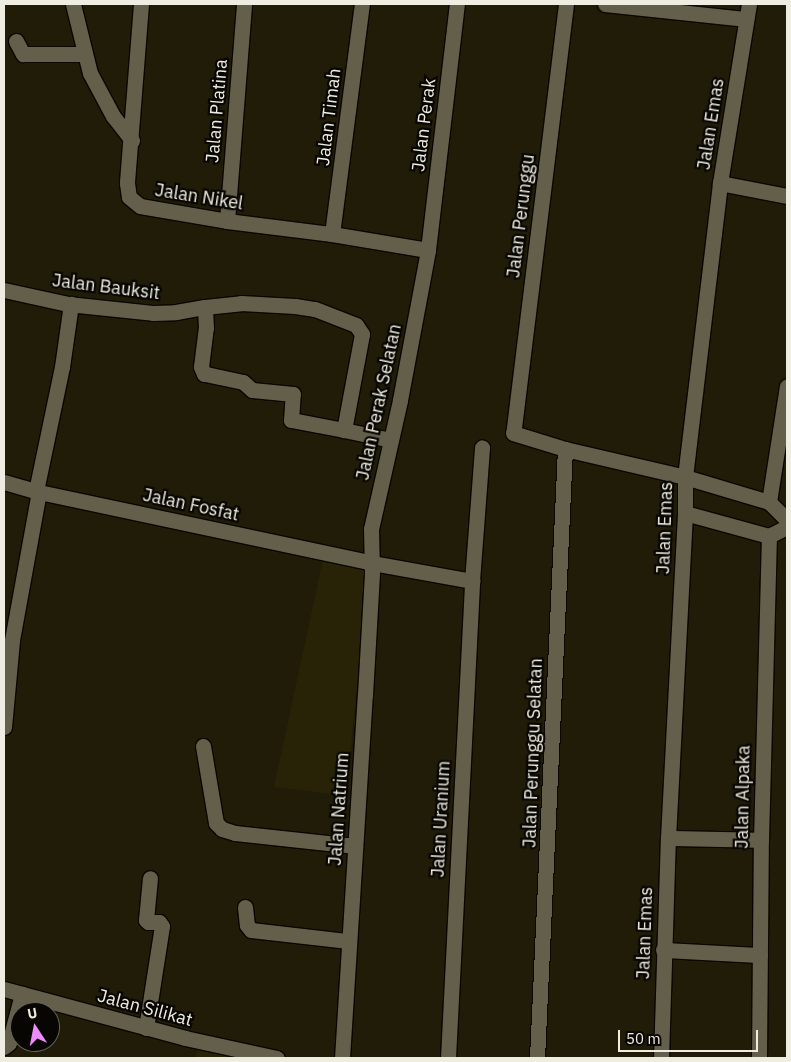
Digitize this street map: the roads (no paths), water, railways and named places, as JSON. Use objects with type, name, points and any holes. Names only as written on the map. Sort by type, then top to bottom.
[{"type":"street","points":[[73,4],[90,73],[112,116],[132,140]]},
{"type":"street","name":"Jalan Nikel","points":[[141,4],[132,140],[127,183],[129,197],[140,206],[227,221],[332,234],[428,250]]},
{"type":"street","name":"Jalan Platina","points":[[227,221],[244,4]]},
{"type":"street","name":"Jalan Timah","points":[[332,234],[362,4]]},
{"type":"street","name":"Jalan Perak","points":[[428,250],[457,4]]},
{"type":"street","name":"Jalan Perunggu","points":[[565,450],[513,433],[566,4]]},
{"type":"street","points":[[605,4],[746,19]]},
{"type":"street","name":"Jalan Emas","points":[[661,1058],[663,950],[685,513],[685,477],[720,183],[749,4]]},
{"type":"street","points":[[16,41],[23,54],[85,54]]},
{"type":"street","points":[[720,183],[787,196]]},
{"type":"street","name":"Jalan Perak Selatan","points":[[372,562],[371,529],[391,440],[428,250]]},
{"type":"street","name":"Jalan Bauksit","points":[[4,290],[71,304],[153,313],[241,303],[295,306],[315,309],[359,327],[362,334],[344,430]]},
{"type":"street","points":[[4,727],[12,640],[37,492],[62,368],[71,304]]},
{"type":"street","points":[[205,307],[206,328],[201,367],[204,374],[243,382],[252,390],[293,394],[292,420],[391,440]]},
{"type":"street","points":[[769,502],[787,386]]},
{"type":"street","name":"Jalan Uranium","points":[[448,1058],[472,581],[482,447]]},
{"type":"street","points":[[565,450],[685,477],[769,502],[787,520]]},
{"type":"street","name":"Jalan Perunggu Selatan","points":[[537,1058],[565,450]]},
{"type":"street","name":"Jalan Fosfat","points":[[4,482],[37,492],[372,562]]},
{"type":"street","points":[[685,513],[769,536],[787,527]]},
{"type":"street","name":"Jalan Alpaka","points":[[759,1058],[761,840],[769,536]]},
{"type":"street","points":[[372,562],[472,581]]},
{"type":"street","name":"Jalan Natrium","points":[[342,1058],[372,562]]},
{"type":"street","points":[[203,746],[216,824],[222,829],[235,833],[355,846]]},
{"type":"street","points":[[668,838],[761,840]]},
{"type":"street","points":[[146,1028],[162,926],[160,922],[148,922],[146,920],[150,878]]},
{"type":"street","points":[[245,907],[247,925],[251,930],[348,940]]},
{"type":"street","points":[[663,950],[760,955]]},
{"type":"street","name":"Jalan Silikat","points":[[4,988],[146,1028],[277,1058]]},
{"type":"street","points":[[4,1047],[9,1044],[22,994]]}]
